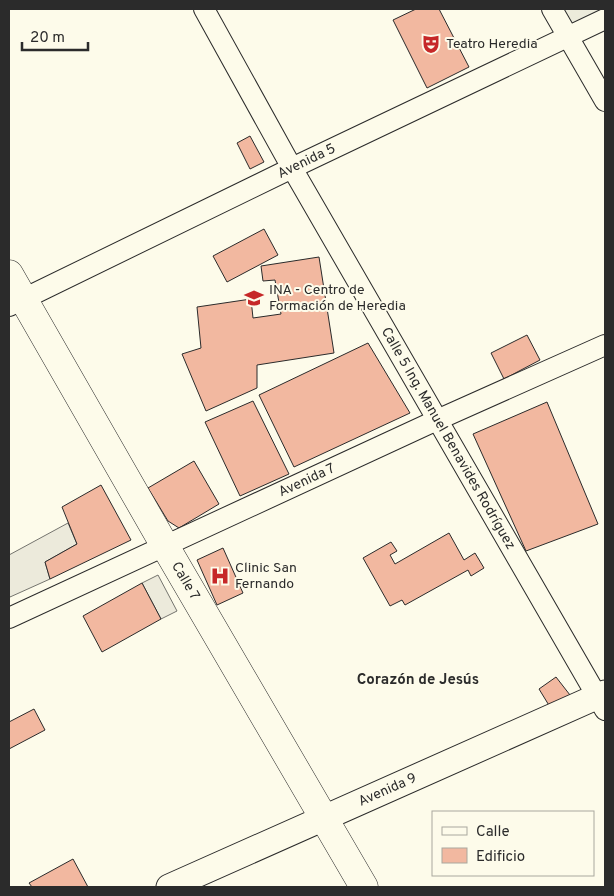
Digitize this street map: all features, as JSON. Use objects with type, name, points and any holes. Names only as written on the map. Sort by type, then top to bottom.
[{"type":"main road","name":"Calle 7","points":[[9,274],[16,302],[165,546],[364,887]]},
{"type":"street","name":"Calle 5 Ing. Manuel Benavides Rodríguez","points":[[204,9],[292,168],[437,420],[603,700]]},
{"type":"street","points":[[552,9],[605,101]]},
{"type":"street","name":"Avenida 5","points":[[16,302],[605,19]]},
{"type":"street","name":"Avenida 7","points":[[9,618],[437,420],[605,346]]},
{"type":"street","name":"Avenida 9","points":[[170,887],[324,818],[603,700]]},
{"type":"shaded area","points":[[563,9],[605,9],[605,10],[573,26]]},
{"type":"shaded area","points":[[68,523],[77,544],[45,562],[50,579],[10,597],[9,555]]},
{"type":"shaded area","points":[[158,575],[177,611],[161,619],[142,583]]},
{"type":"building","name":"Teatro Heredia","points":[[416,9],[439,9],[469,67],[427,88],[393,20]]},
{"type":"building","points":[[250,136],[264,162],[250,169],[237,143]]},
{"type":"building","points":[[264,229],[278,255],[227,282],[213,256]]},
{"type":"building","points":[[319,257],[334,353],[257,365],[257,388],[206,411],[182,354],[201,348],[197,307],[251,299],[253,318],[281,314],[275,280],[263,281],[261,266]]},
{"type":"building","points":[[527,335],[540,360],[504,379],[491,353]]},
{"type":"building","points":[[368,343],[410,413],[294,467],[259,395]]},
{"type":"building","points":[[253,401],[289,474],[240,496],[205,422]]},
{"type":"building","points":[[547,402],[598,524],[526,551],[473,434]]},
{"type":"building","points":[[194,461],[219,504],[179,528],[168,521],[148,488]]},
{"type":"building","points":[[101,485],[131,540],[50,579],[45,562],[77,544],[62,507]]},
{"type":"building","points":[[449,533],[464,560],[475,553],[484,568],[471,576],[468,570],[405,605],[402,600],[390,606],[363,558],[391,542],[397,551],[390,555],[395,564]]},
{"type":"building","name":"Clinic San Fernando","points":[[223,548],[243,593],[217,605],[197,560]]},
{"type":"building","points":[[142,583],[161,619],[102,652],[83,616]]},
{"type":"building","points":[[556,677],[570,695],[550,707],[539,689]]},
{"type":"building","points":[[34,709],[45,730],[9,749],[9,722]]},
{"type":"building","points":[[73,859],[88,887],[32,887],[29,883]]},
{"type":"place","name":"Teatro Heredia","points":[[431,44]]},
{"type":"place","name":"INA - Centro de Formación de Heredia","points":[[254,298]]},
{"type":"place","name":"Clinic San Fernando","points":[[220,576]]},
{"type":"district","name":"Corazón de Jesús","points":[[418,680]]}]
